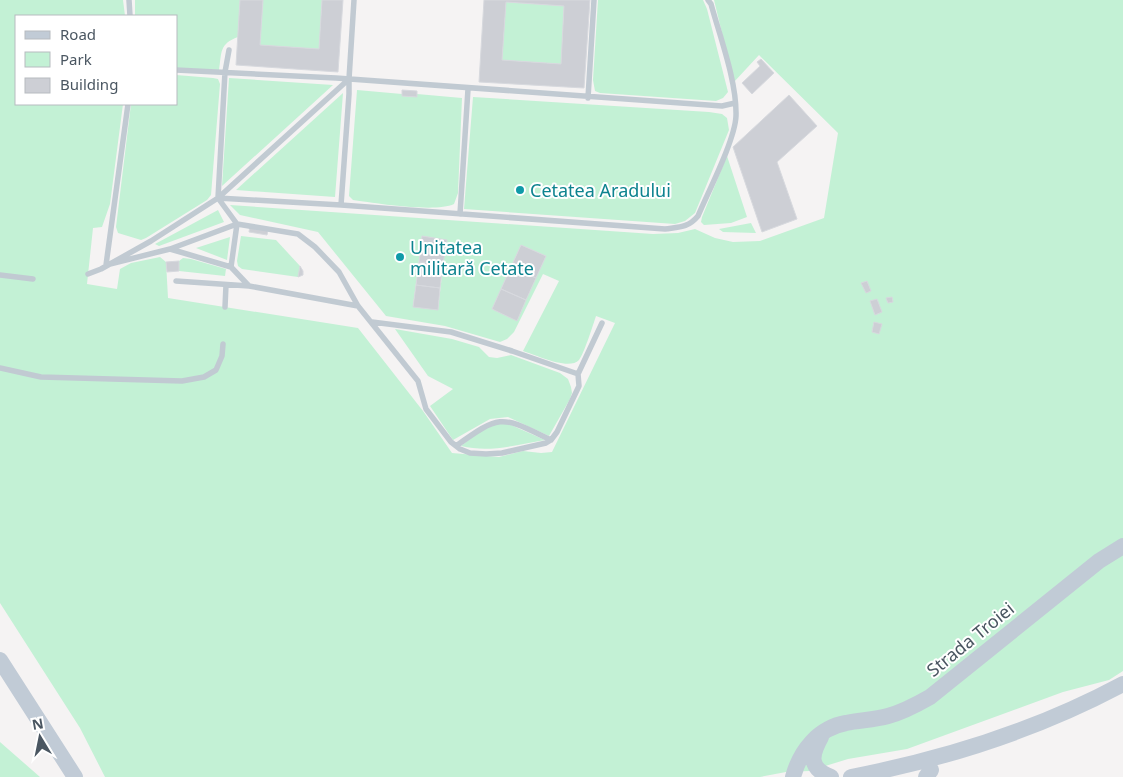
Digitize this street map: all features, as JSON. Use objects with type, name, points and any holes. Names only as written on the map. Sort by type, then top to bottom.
[{"type":"main road","name":"Strada Troiei","points":[[825,731],[846,723],[890,716],[930,697],[1100,560],[1123,546]]},
{"type":"main road","points":[[0,660],[75,777]]},
{"type":"main road","points":[[851,777],[979,744],[1069,710],[1123,684]]},
{"type":"main road","points":[[897,777],[928,773],[994,751],[1123,695]]},
{"type":"main road","points":[[793,777],[799,759],[810,742],[825,731]]},
{"type":"main road","points":[[825,731],[814,752],[813,761],[820,771],[831,777]]},
{"type":"lane","points":[[129,0],[130,15]]},
{"type":"lane","points":[[341,205],[354,0]]},
{"type":"lane","points":[[588,98],[594,0]]},
{"type":"lane","points":[[218,198],[341,205],[664,229],[681,227],[691,223],[698,216],[728,144],[736,118],[731,77],[711,4],[708,0]]},
{"type":"lane","points":[[229,50],[225,72],[218,198],[237,224],[231,267]]},
{"type":"lane","points":[[178,70],[349,79],[588,98],[722,106],[735,103]]},
{"type":"lane","points":[[88,274],[151,241],[218,198],[349,79]]},
{"type":"lane","points":[[460,214],[468,89]]},
{"type":"lane","points":[[106,265],[128,105]]},
{"type":"lane","points":[[106,265],[170,249],[237,224],[298,234],[315,247],[339,272],[358,306],[418,381],[426,409],[452,442],[470,453],[502,453],[546,443],[550,440],[557,432],[579,386],[578,374],[602,323]]},
{"type":"lane","points":[[170,249],[231,267],[249,286]]},
{"type":"lane","points":[[0,275],[33,279]]},
{"type":"lane","points":[[176,282],[249,286],[358,306]]},
{"type":"lane","points":[[225,307],[226,285]]},
{"type":"lane","points":[[372,322],[451,332],[578,374]]},
{"type":"lane","points":[[0,368],[41,378],[182,381],[204,377],[216,370],[222,356],[223,344]]},
{"type":"lane","points":[[456,446],[481,428],[498,421],[508,421],[517,424],[550,440]]},
{"type":"green space","points":[[0,0],[123,0],[125,15],[15,15],[15,105],[123,105],[110,204],[102,227],[93,228],[87,284],[117,289],[120,269],[131,263],[160,257],[166,262],[168,298],[358,328],[423,411],[452,453],[499,457],[523,451],[552,452],[615,323],[596,316],[583,352],[579,360],[574,363],[560,363],[523,351],[559,281],[543,274],[514,332],[507,339],[500,342],[445,326],[386,316],[318,232],[240,215],[230,205],[653,234],[678,233],[695,229],[715,238],[733,242],[760,241],[824,218],[838,133],[759,55],[734,82],[714,0],[1123,0],[1123,671],[1109,680],[1063,692],[907,749],[848,759],[809,771],[786,772],[760,777],[105,777],[80,728],[0,603]],"holes":[[[422,236],[446,240],[438,310],[413,306]],[[521,245],[546,256],[517,320],[492,309]]]},
{"type":"green space","points":[[135,0],[240,0],[238,37],[227,43],[222,49],[219,70],[178,68],[178,15],[135,15]]},
{"type":"green space","points":[[263,0],[322,0],[319,49],[260,45]]},
{"type":"green space","points":[[598,0],[703,0],[728,92],[723,98],[716,101],[600,93],[595,91],[593,80]]},
{"type":"green space","points":[[506,2],[564,6],[561,64],[502,60]]},
{"type":"green space","points":[[178,75],[218,79],[220,84],[211,195],[207,200],[141,240],[118,233],[116,227],[131,105],[178,105]]},
{"type":"green space","points":[[229,78],[333,85],[222,186]]},
{"type":"green space","points":[[357,90],[402,94],[402,96],[417,97],[417,94],[462,98],[458,193],[454,204],[433,208],[405,207],[353,200],[349,196]]},
{"type":"green space","points":[[343,93],[335,197],[236,190]]},
{"type":"green space","points":[[473,97],[709,112],[722,114],[727,118],[729,130],[695,213],[685,221],[675,224],[464,209]]},
{"type":"green space","points":[[727,156],[747,217],[731,223],[704,225],[701,222],[702,217]]},
{"type":"green space","points":[[218,210],[224,222],[159,246],[155,244]]},
{"type":"green space","points":[[751,223],[756,233],[723,232],[719,229]]},
{"type":"green space","points":[[241,236],[276,240],[300,266],[298,277],[242,269],[238,266],[237,261]]},
{"type":"green space","points":[[230,237],[227,260],[196,248]]},
{"type":"green space","points":[[183,258],[226,269],[225,276],[179,271],[179,261]]},
{"type":"green space","points":[[395,329],[452,339],[479,347],[489,357],[497,358],[511,355],[560,373],[568,379],[572,393],[570,399],[549,436],[508,417],[490,419],[453,440],[430,406],[453,389],[428,376]]},
{"type":"green space","points":[[502,423],[545,440],[482,449],[461,446],[484,428]]},
{"type":"green space","points":[[0,742],[40,777],[0,777]]},
{"type":"building","points":[[240,0],[263,0],[260,45],[319,49],[322,0],[343,0],[338,72],[236,65]]},
{"type":"building","points":[[484,0],[590,0],[584,88],[479,82]],"holes":[[[506,2],[564,6],[561,64],[502,60]]]},
{"type":"building","points":[[761,59],[774,73],[752,94],[742,83],[760,66],[757,62]]},
{"type":"building","points":[[402,90],[417,91],[417,97],[402,96]]},
{"type":"building","points":[[789,95],[817,126],[777,162],[797,219],[762,232],[733,147]]},
{"type":"building","points":[[250,226],[268,230],[267,235],[249,232]]},
{"type":"building","points":[[422,236],[447,240],[443,264],[419,262]]},
{"type":"building","points":[[521,245],[546,256],[536,278],[511,267]]},
{"type":"building","points":[[179,261],[179,271],[167,272],[166,262]]},
{"type":"building","points":[[419,262],[443,264],[440,288],[416,285]]},
{"type":"building","points":[[300,266],[303,275],[298,277]]},
{"type":"building","points":[[511,267],[536,278],[526,300],[501,289]]},
{"type":"building","points":[[867,281],[871,291],[866,293],[861,283]]},
{"type":"building","points":[[416,285],[440,288],[438,310],[413,307]]},
{"type":"building","points":[[501,289],[526,300],[517,321],[492,309]]},
{"type":"building","points":[[892,297],[893,302],[888,303],[886,298]]},
{"type":"building","points":[[877,299],[882,312],[875,315],[870,301]]},
{"type":"building","points":[[874,322],[882,324],[879,334],[872,332]]},
{"type":"place","name":"Cetatea Aradului","points":[[520,190]]},
{"type":"place","name":"Unitatea militară Cetate","points":[[400,257]]}]
